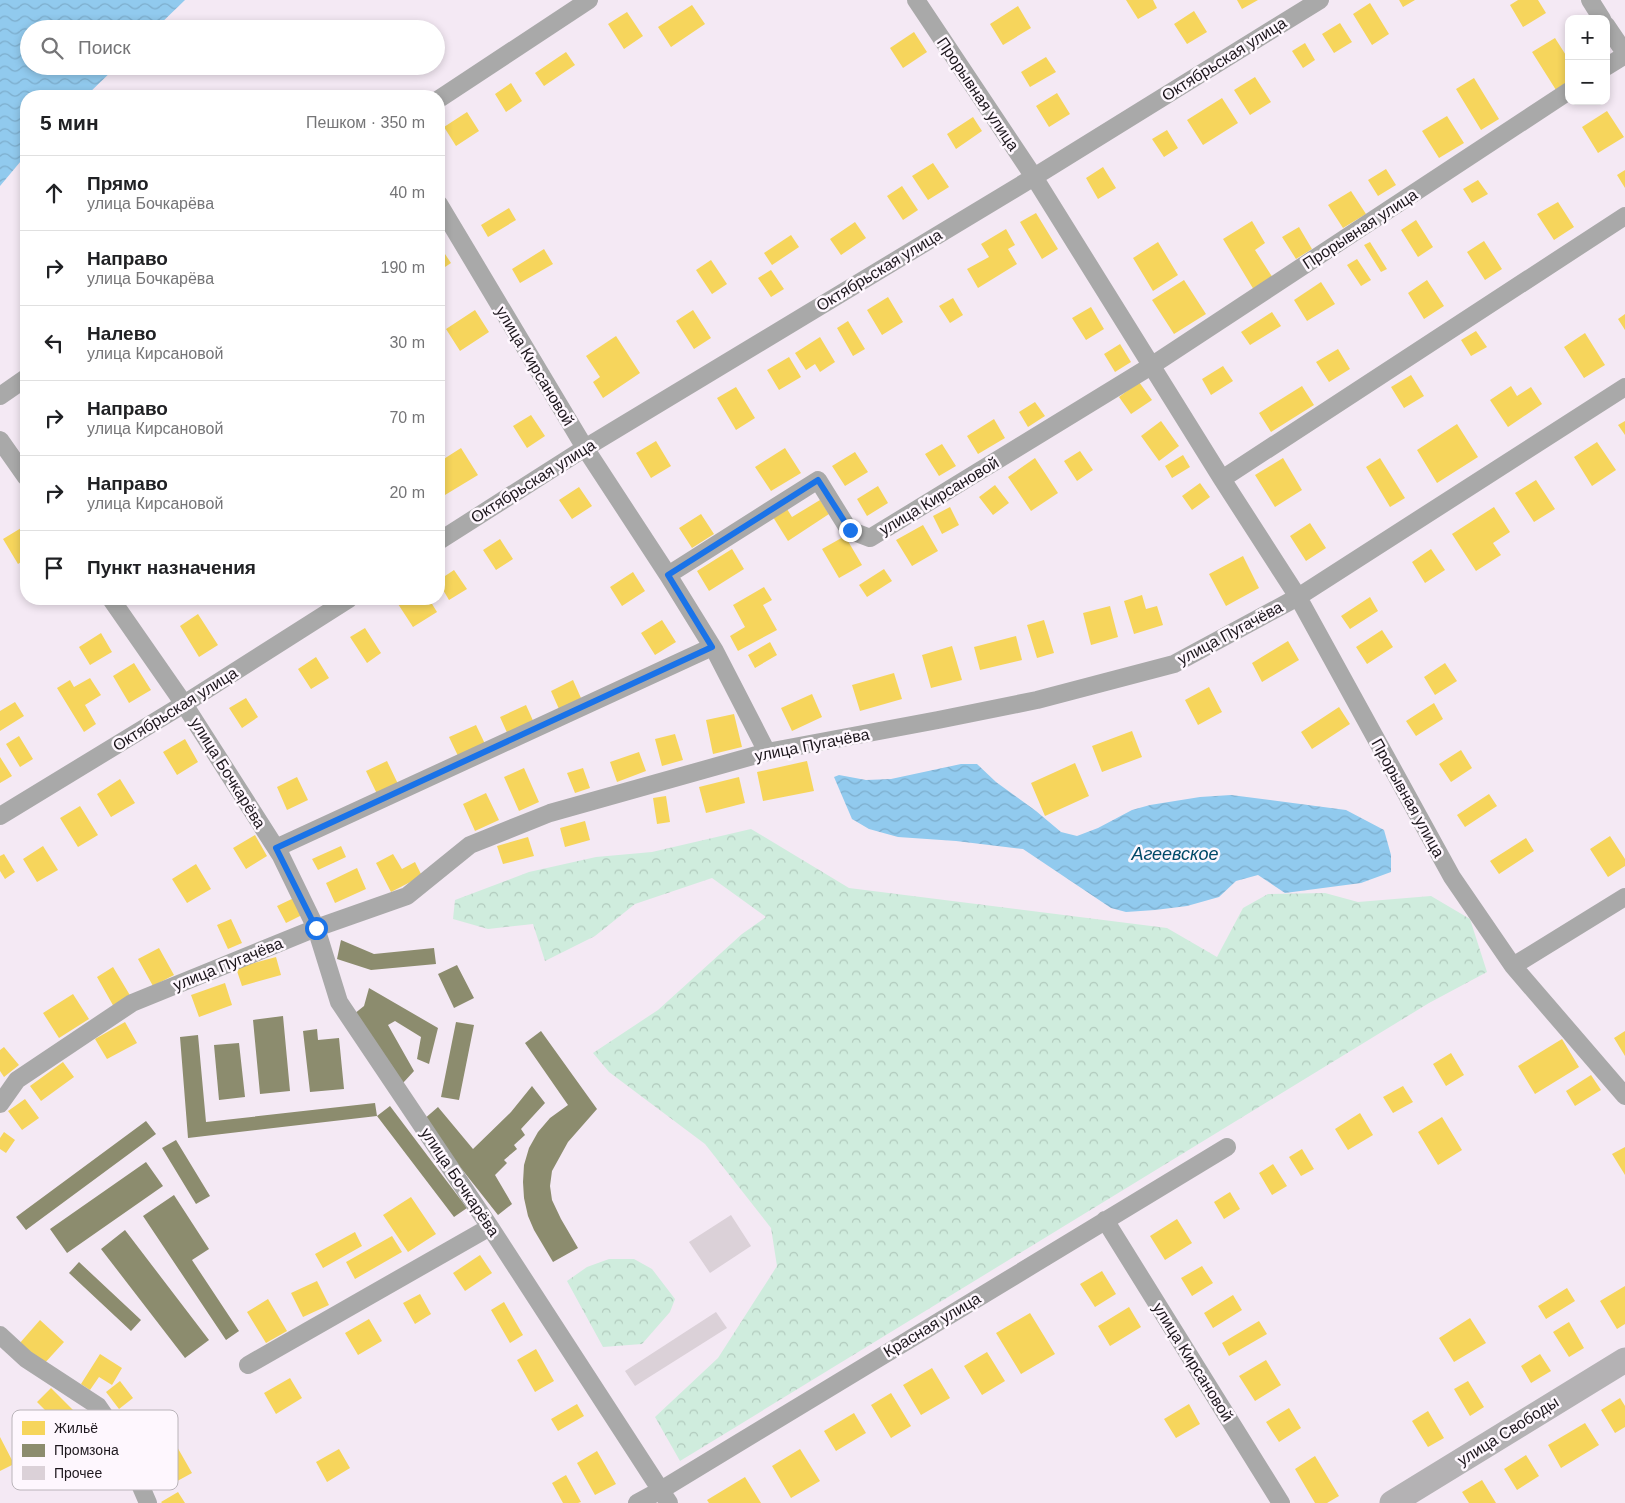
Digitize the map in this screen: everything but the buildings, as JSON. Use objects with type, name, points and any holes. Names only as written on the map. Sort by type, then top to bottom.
[{"type":"main road","name":"улица Свободы","points":[[1392,1503],[1625,1360]]},
{"type":"street","points":[[445,95],[590,0]]},
{"type":"street","name":"Прорывная улица","points":[[916,0],[1034,176],[1151,366],[1298,597],[1452,877],[1513,966],[1625,1096]]},
{"type":"street","name":"Октябрьская улица","points":[[445,537],[585,448],[1320,0]]},
{"type":"street","points":[[1590,0],[1599,15]]},
{"type":"street","points":[[1610,31],[1625,54],[1610,64]]},
{"type":"street","name":"Прорывная улица","points":[[1151,366],[1565,95]]},
{"type":"street","name":"улица Кирсановой","points":[[445,214],[585,448],[668,575],[712,647],[767,752]]},
{"type":"street","points":[[1222,479],[1625,216]]},
{"type":"street","name":"улица Кирсановой","points":[[668,575],[818,480],[850,530],[870,538],[1151,366]]},
{"type":"street","points":[[0,396],[20,382]]},
{"type":"street","name":"улица Пугачёва","points":[[0,1104],[17,1080],[132,1003],[316,928],[407,896],[470,845],[550,813],[767,752],[1037,700],[1174,664],[1298,597],[1625,386]]},
{"type":"street","points":[[0,440],[20,468]]},
{"type":"street","name":"улица Бочкарёва","points":[[115,605],[184,704],[276,848],[316,928],[338,1002],[490,1227],[665,1497]]},
{"type":"street","name":"Октябрьская улица","points":[[0,816],[184,704],[340,605]]},
{"type":"street","points":[[276,848],[712,647]]},
{"type":"street","points":[[1513,966],[1625,896]]},
{"type":"street","name":"Красная улица","points":[[637,1503],[665,1497],[1105,1220],[1227,1147]]},
{"type":"street","name":"улица Кирсановой","points":[[1105,1220],[1281,1503]]},
{"type":"street","points":[[248,1365],[490,1227]]},
{"type":"street","points":[[0,1334],[26,1359],[98,1406],[101,1410]]},
{"type":"street","points":[[142,1490],[148,1503]]},
{"type":"green space","points":[[751,829],[849,888],[1167,928],[1217,957],[1243,908],[1268,894],[1325,893],[1358,902],[1431,896],[1470,919],[1487,972],[1429,1003],[680,1461],[655,1417],[718,1358],[777,1266],[771,1228],[705,1144],[609,1072],[593,1053],[658,1010],[742,934],[766,917],[712,878],[635,904],[595,936],[545,961],[533,924],[488,929],[453,919],[455,900],[529,872],[596,857],[652,852]]},
{"type":"green space","points":[[609,1259],[634,1259],[652,1269],[675,1299],[670,1312],[642,1344],[603,1347],[567,1281],[587,1267]]},
{"type":"water","points":[[0,0],[185,0],[164,20],[20,20],[20,75],[108,75],[92,90],[20,90],[20,162],[0,186]]},
{"type":"water","name":"Агеевское","points":[[961,764],[977,764],[996,782],[1061,832],[1077,836],[1098,828],[1132,810],[1150,805],[1200,797],[1231,795],[1346,810],[1384,830],[1391,855],[1391,872],[1361,883],[1285,893],[1258,875],[1236,881],[1219,897],[1187,906],[1126,912],[1111,908],[1023,849],[956,841],[898,837],[869,829],[852,819],[834,777],[839,775],[866,780],[891,779]]},
{"type":"route","points":[[316,928],[276,848],[712,647],[668,575],[818,480],[850,530]]}]
